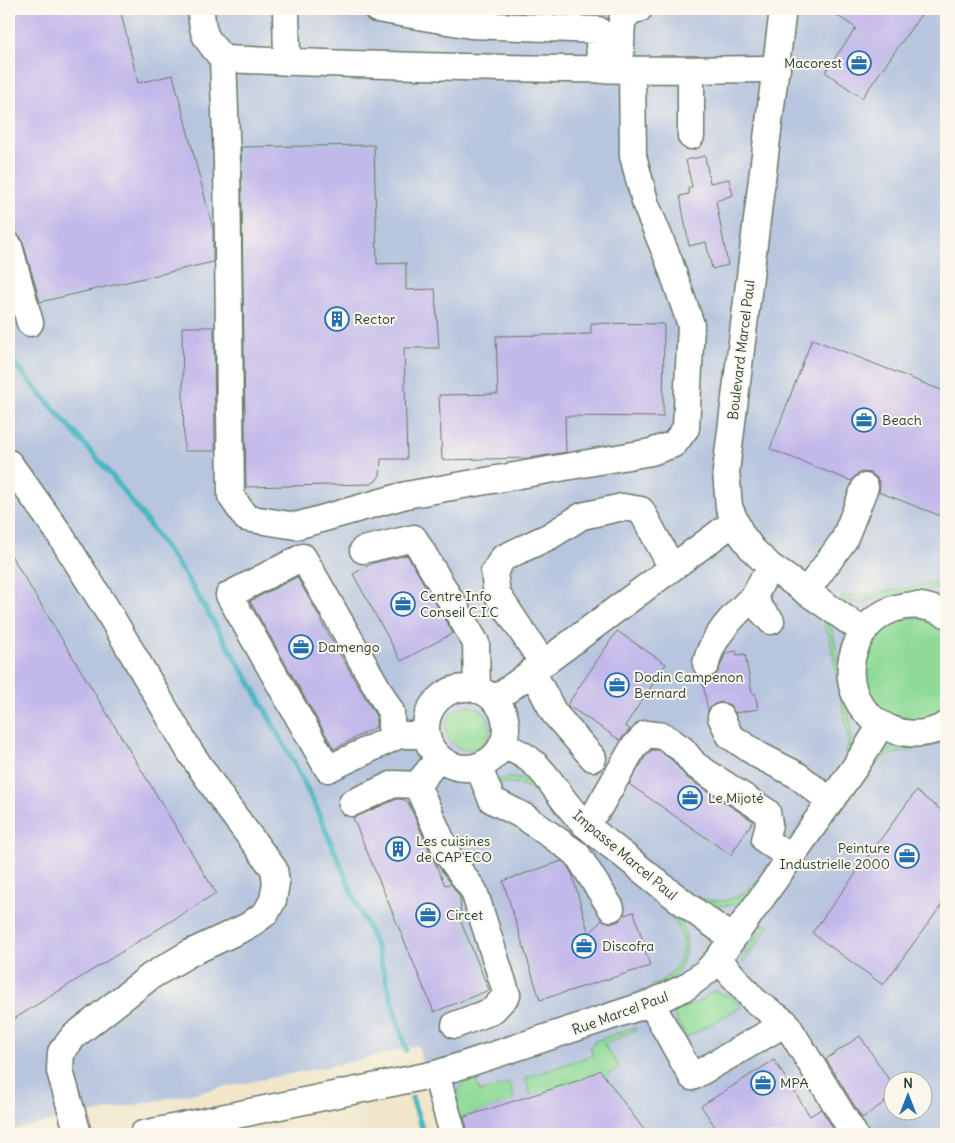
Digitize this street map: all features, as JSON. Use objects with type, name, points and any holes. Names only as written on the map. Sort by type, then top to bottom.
[{"type":"street","points":[[201,9],[206,40],[223,59],[227,162],[231,496],[246,518],[296,526],[406,495],[651,452],[674,444],[686,428],[691,325],[669,260],[646,206],[633,156],[618,70],[598,19],[471,17],[376,9]]},
{"type":"street","points":[[286,9],[287,62]]},
{"type":"street","points":[[618,70],[622,20],[633,9],[638,9]]},
{"type":"street","name":"Boulevard Marcel Paul","points":[[783,9],[726,472],[729,507],[734,522],[753,550],[771,567],[863,631]]},
{"type":"street","points":[[223,59],[428,68],[776,69]]},
{"type":"street","points":[[691,70],[691,136]]},
{"type":"street","points":[[9,246],[30,323]]},
{"type":"street","points":[[9,463],[58,530],[114,621],[190,752],[274,869],[276,883],[273,900],[266,913],[248,926],[190,953],[151,976],[74,1036],[62,1052],[60,1071],[78,1134]]},
{"type":"street","points":[[806,592],[844,540],[865,487]]},
{"type":"street","points":[[593,758],[554,713],[537,667],[497,594],[494,572],[503,558],[550,536],[582,516],[623,507],[641,510],[672,568]]},
{"type":"street","points":[[485,695],[537,667],[734,522]]},
{"type":"street","points":[[363,550],[414,538],[476,643],[485,695]]},
{"type":"street","points":[[398,735],[391,726],[391,712],[303,557],[229,595],[328,769],[398,735],[427,735]]},
{"type":"street","points":[[706,664],[708,652],[735,614],[755,595],[771,567]]},
{"type":"street","points":[[755,595],[759,608],[771,621]]},
{"type":"street","points":[[943,728],[918,734],[899,732],[881,724],[865,711],[854,692],[850,672],[853,650],[863,631],[877,617],[895,608],[914,605],[934,608],[946,614]]},
{"type":"street","points":[[463,688],[485,695],[500,706],[505,718],[506,732],[503,746],[495,757],[483,765],[470,768],[456,767],[443,761],[433,751],[427,735],[426,724],[430,711],[438,700],[449,692],[463,688]]},
{"type":"street","points":[[722,717],[730,736],[760,756],[796,775],[830,801]]},
{"type":"street","name":"Rue Marcel Paul","points":[[143,1134],[436,1074],[651,1004],[686,987],[706,972],[726,949],[855,767],[881,724]]},
{"type":"street","points":[[584,824],[598,809],[633,748],[646,734],[663,736],[682,749],[695,765],[767,812],[769,824],[765,840],[790,857]]},
{"type":"street","name":"Impasse Marcel Paul","points":[[503,746],[522,753],[538,766],[566,806],[584,824],[684,905],[726,949],[755,1001],[786,1023]]},
{"type":"street","points":[[417,785],[439,758]]},
{"type":"street","points":[[478,766],[492,800],[525,817],[577,854],[611,908]]},
{"type":"street","points":[[352,803],[394,784],[417,785]]},
{"type":"street","points":[[417,785],[448,855],[474,890],[506,995],[492,1011],[456,1024]]},
{"type":"street","points":[[651,1004],[692,1077],[786,1023],[854,1134]]},
{"type":"street","points":[[492,1011],[507,1051]]},
{"type":"street","points":[[436,1074],[453,1134]]},
{"type":"shaded area","points":[[9,9],[946,9],[946,1134],[439,1134],[418,1045],[365,1059],[9,1130]]},
{"type":"green space","points":[[946,581],[946,586],[944,587],[860,602],[841,601],[843,596],[867,595]]},
{"type":"green space","points":[[893,616],[946,621],[946,715],[928,722],[897,721],[873,705],[860,673],[876,628]]},
{"type":"green space","points":[[827,621],[833,633],[846,695],[851,730],[850,754],[846,752],[848,736],[830,637],[824,626]]},
{"type":"green space","points":[[468,706],[480,710],[486,716],[490,728],[486,740],[480,746],[468,750],[456,746],[450,740],[446,728],[450,716],[456,710]]},
{"type":"green space","points":[[946,738],[946,742],[885,756],[871,769],[867,767],[883,753],[903,745]]},
{"type":"green space","points":[[516,778],[535,785],[555,805],[550,808],[538,794],[523,785],[492,781]]},
{"type":"green space","points":[[758,880],[763,882],[752,895],[733,905],[712,906],[703,904],[697,897],[723,901],[738,897]]},
{"type":"green space","points":[[670,905],[679,917],[684,929],[685,953],[682,964],[675,974],[654,993],[652,985],[664,979],[673,971],[679,961],[682,950],[679,928],[673,917],[664,907]]},
{"type":"green space","points":[[764,924],[769,926],[744,963],[742,958]]},
{"type":"green space","points":[[713,991],[730,996],[743,1006],[686,1038],[675,1018],[674,1012],[699,1002]]},
{"type":"green space","points":[[632,1028],[637,1029],[604,1045],[619,1066],[594,1087],[531,1096],[525,1078],[593,1055],[590,1047],[594,1045],[593,1042]]},
{"type":"green space","points":[[474,1074],[480,1092],[509,1083],[515,1101],[458,1119],[457,1099],[460,1088]]},
{"type":"building","points":[[9,9],[120,9],[138,83],[173,75],[213,229],[213,262],[40,302],[23,242],[16,233],[9,205]]},
{"type":"building","points":[[827,9],[925,9],[862,98],[825,72],[856,28]]},
{"type":"building","name":"Rector","points":[[374,145],[377,264],[406,263],[406,290],[435,289],[439,348],[404,348],[407,459],[381,459],[380,475],[371,484],[246,487],[241,147]]},
{"type":"building","points":[[705,156],[710,183],[729,179],[733,195],[716,201],[728,265],[712,269],[706,242],[689,246],[680,196],[689,194],[688,188],[692,187],[686,160]]},
{"type":"building","points":[[591,323],[664,324],[663,417],[565,416],[566,452],[530,458],[442,460],[439,395],[498,394],[496,336],[591,334]]},
{"type":"building","points":[[182,327],[214,327],[215,451],[184,451]]},
{"type":"building","name":"Beach","points":[[812,339],[946,392],[946,518],[879,492],[880,484],[871,473],[862,472],[851,481],[770,449]]},
{"type":"building","points":[[9,552],[216,893],[9,1022]]},
{"type":"building","name":"Centre Info Conseil C.I.C","points":[[407,555],[453,633],[401,661],[353,574],[373,563]]},
{"type":"building","name":"Damengo","points":[[297,577],[376,716],[376,727],[334,749],[250,601]]},
{"type":"building","name":"Dodin Campenon Bernard","points":[[617,631],[666,664],[625,726],[630,729],[620,740],[567,705]]},
{"type":"building","points":[[736,651],[737,655],[745,654],[752,693],[755,693],[758,709],[735,713],[730,705],[722,702],[714,704],[708,711],[702,678],[709,679],[716,675],[726,653]]},
{"type":"building","name":"Le Mijoté","points":[[652,750],[658,750],[672,760],[687,778],[753,821],[731,855],[629,784],[645,757]]},
{"type":"building","name":"Peinture Industrielle 2000","points":[[916,791],[946,814],[946,899],[883,985],[812,933]]},
{"type":"building","points":[[397,799],[408,802],[445,885],[451,884],[460,897],[461,922],[489,990],[434,1012],[353,818]]},
{"type":"building","name":"Discofra","points":[[562,861],[572,874],[589,934],[602,920],[612,923],[619,921],[624,915],[634,912],[650,966],[540,1000],[503,881]]},
{"type":"building","points":[[860,1036],[883,1070],[882,1104],[862,1118],[826,1059]]},
{"type":"building","name":"MPA","points":[[774,1060],[810,1116],[821,1109],[837,1134],[720,1134],[701,1106]]},
{"type":"building","points":[[600,1070],[647,1134],[469,1134],[468,1132],[464,1117],[583,1079]]},
{"type":"waterway","points":[[9,354],[19,369],[113,477],[150,526],[185,575],[252,686],[316,807],[377,948],[406,1050]]},
{"type":"waterway","points":[[412,1098],[424,1134]]},
{"type":"place","name":"Macorest","points":[[859,63]]},
{"type":"place","name":"Rector","points":[[337,319]]},
{"type":"place","name":"Beach","points":[[864,420]]},
{"type":"place","name":"Centre Info Conseil C.I.C","points":[[403,604]]},
{"type":"place","name":"Damengo","points":[[301,647]]},
{"type":"place","name":"Dodin Campenon Bernard","points":[[617,685]]},
{"type":"place","name":"Le Mijoté","points":[[690,798]]},
{"type":"place","name":"Les cuisines de CAP'ECO","points":[[398,849]]},
{"type":"place","name":"Peinture Industrielle 2000","points":[[907,856]]},
{"type":"place","name":"Circet","points":[[428,915]]},
{"type":"place","name":"Discofra","points":[[584,946]]},
{"type":"place","name":"MPA","points":[[763,1083]]}]
